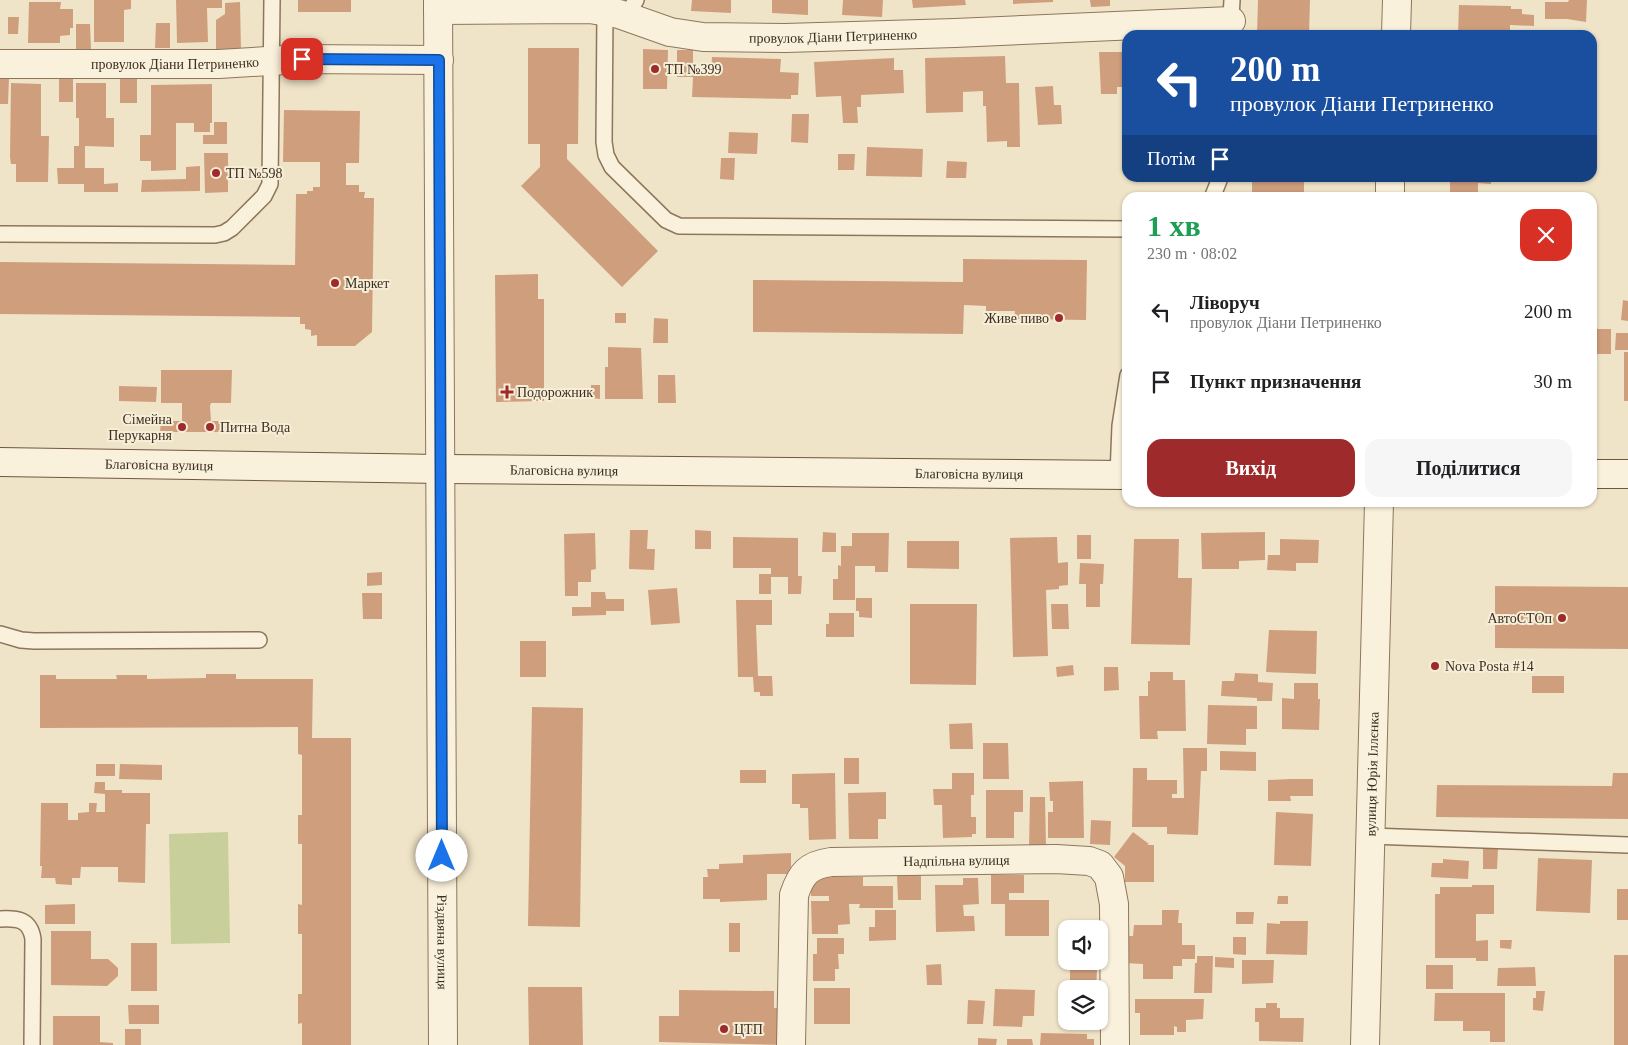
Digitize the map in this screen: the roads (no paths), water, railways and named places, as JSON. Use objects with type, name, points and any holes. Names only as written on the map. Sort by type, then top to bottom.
[{"type":"street","points":[[1396,30],[1397,0]]},
{"type":"street","name":"провулок Діани Петриненко","points":[[438,5],[622,9],[662,30],[695,37],[734,38],[946,33],[1231,19]]},
{"type":"street","name":"Різдвяна вулиця","points":[[438,5],[443,1045]]},
{"type":"street","name":"провулок Діани Петриненко","points":[[0,64],[219,64],[302,59],[439,60]]},
{"type":"street","name":"Благовісна вулиця","points":[[0,462],[441,469],[1122,475]]},
{"type":"street","points":[[1597,474],[1628,474]]},
{"type":"street","name":"вулиця Юрія Іллєнка","points":[[1365,1045],[1378,507]]},
{"type":"street","name":"Надпільна вулиця","points":[[791,1045],[794,895],[800,880],[807,871],[815,866],[831,862],[1056,859],[1096,862],[1109,877],[1114,916],[1115,1045]]},
{"type":"lane","points":[[0,234],[215,235],[229,231],[264,196],[270,184],[272,0]]},
{"type":"lane","points":[[622,9],[604,142],[606,155],[616,171],[672,224],[678,226],[1122,229]]},
{"type":"lane","points":[[1122,412],[1122,446]]},
{"type":"lane","points":[[0,634],[21,640],[34,641],[259,640]]},
{"type":"lane","points":[[1370,836],[1628,845]]},
{"type":"lane","points":[[0,919],[20,920],[27,924],[32,931],[32,1045]]},
{"type":"place","name":"ТП №399","points":[[655,69]]},
{"type":"place","name":"ТП №598","points":[[216,173]]},
{"type":"place","name":"Маркет","points":[[335,283]]},
{"type":"place","name":"Живе пиво","points":[[1059,318]]},
{"type":"place","name":"Подорожник","points":[[507,392]]},
{"type":"place","name":"Сімейна Перукарня","points":[[182,427]]},
{"type":"place","name":"Питна Вода","points":[[210,427]]},
{"type":"place","name":"АвтоСТОп","points":[[1562,618]]},
{"type":"place","name":"Nova Posta #14","points":[[1435,666]]},
{"type":"place","name":"ЦТП","points":[[724,1029]]}]
